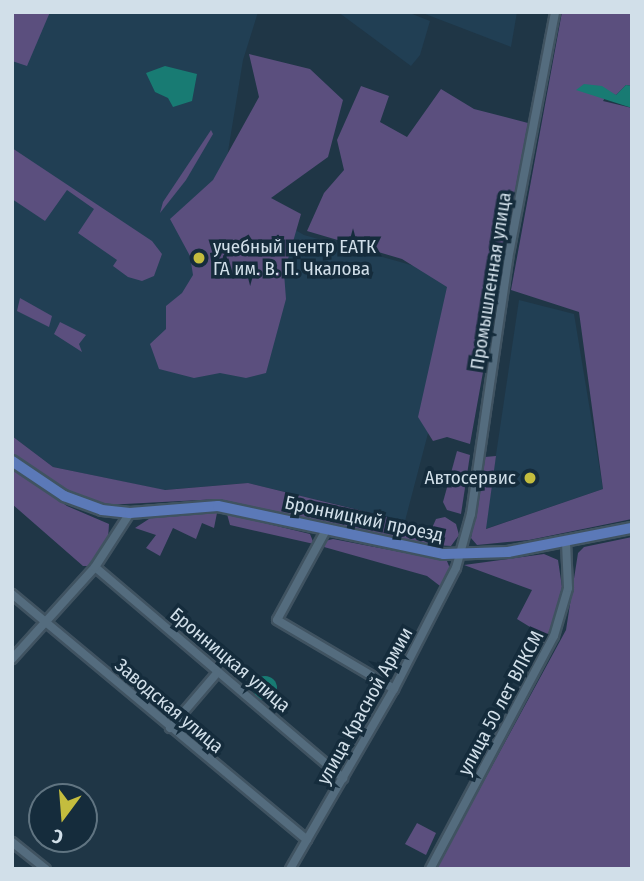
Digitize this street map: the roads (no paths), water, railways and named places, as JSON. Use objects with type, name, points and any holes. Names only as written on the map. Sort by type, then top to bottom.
[{"type":"main road","points":[[12,461],[70,499],[130,513]]},
{"type":"main road","name":"Бронницкий проезд","points":[[130,513],[218,506],[394,547],[460,554],[566,543],[632,528]]},
{"type":"street","name":"Промышленная улица","points":[[460,554],[471,513],[508,260],[555,12]]},
{"type":"street","points":[[12,659],[48,624],[94,567],[130,513]]},
{"type":"street","points":[[326,530],[277,620],[394,689]]},
{"type":"street","name":"улица 50 лет ВЛКСМ","points":[[430,869],[554,636],[568,588],[566,543]]},
{"type":"street","name":"улица Красной Армии","points":[[290,869],[394,689],[460,554]]},
{"type":"street","name":"Бронницкая улица","points":[[94,567],[344,779]]},
{"type":"street","name":"Заводская улица","points":[[12,594],[307,840]]},
{"type":"street","points":[[170,728],[218,673]]},
{"type":"street","points":[[12,842],[46,869]]},
{"type":"place","name":"учебный центр ЕАТК ГА им. В. П. Чкалова","points":[[199,258]]},
{"type":"place","name":"Автосервис","points":[[530,478]]}]
